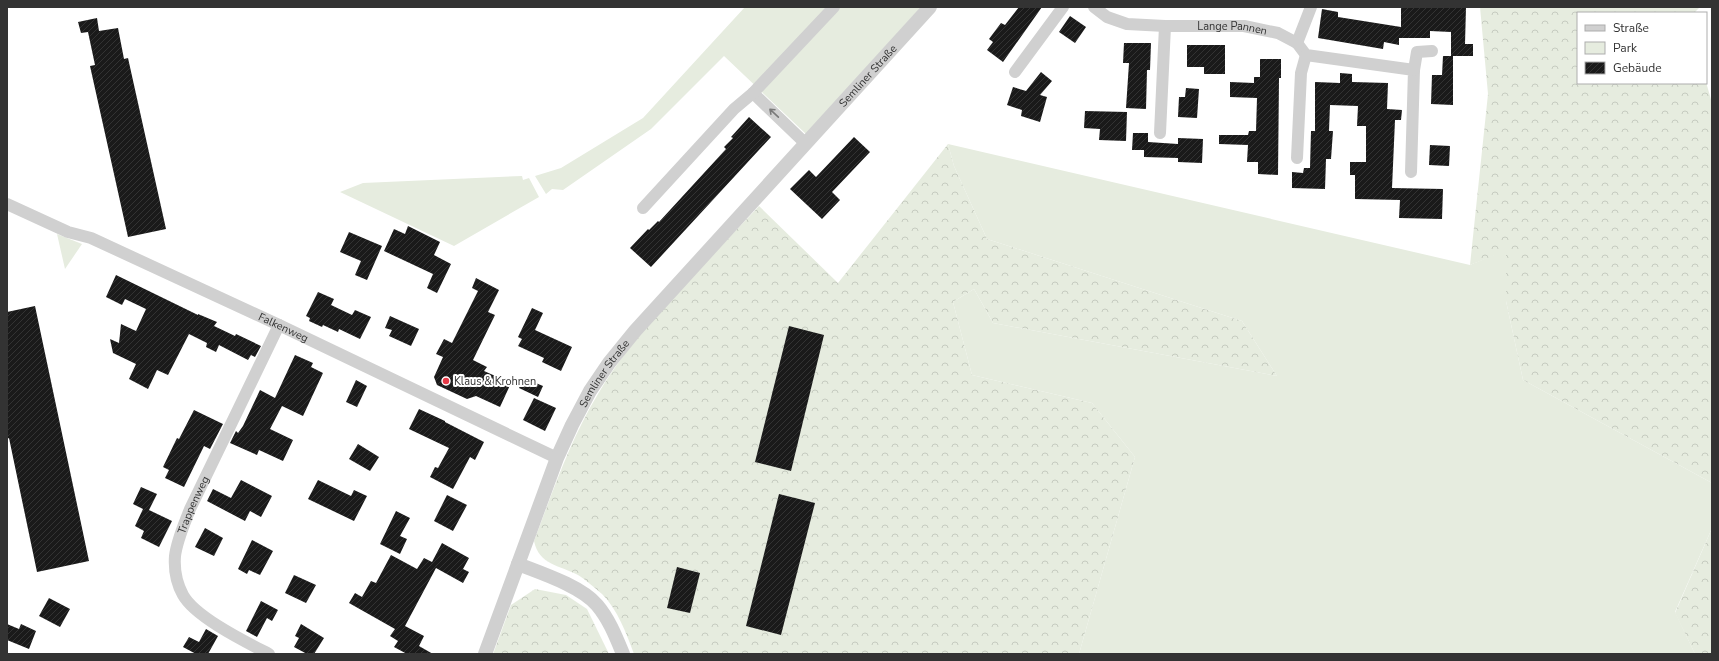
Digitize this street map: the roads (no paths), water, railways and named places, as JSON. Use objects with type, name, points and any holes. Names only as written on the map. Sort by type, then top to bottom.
[{"type":"street","points":[[643,208],[734,108],[753,94],[834,7]]},
{"type":"street","name":"Semliner Straße","points":[[485,654],[557,458],[590,391],[609,363],[635,330],[930,7]]},
{"type":"street","points":[[1015,72],[1063,7]]},
{"type":"street","name":"Lange Pannen","points":[[1094,7],[1107,17],[1127,24],[1165,26],[1244,26],[1278,33],[1297,43],[1306,55]]},
{"type":"street","points":[[1297,43],[1311,7]]},
{"type":"street","points":[[1160,133],[1165,26]]},
{"type":"street","points":[[1411,172],[1414,70],[1417,52],[1432,51]]},
{"type":"street","points":[[1297,158],[1301,73],[1306,55],[1414,70]]},
{"type":"street","points":[[753,94],[805,143]]},
{"type":"street","name":"Falkenweg","points":[[7,204],[68,232],[92,238],[279,325],[557,458]]},
{"type":"street","name":"Trappenweg","points":[[269,654],[200,613],[183,596],[177,580],[175,558],[178,539],[190,509],[279,325]]},
{"type":"street","points":[[518,564],[570,585],[597,604],[612,628],[622,654]]},
{"type":"place","name":"Klaus & Krohnen","points":[[446,381]]}]
